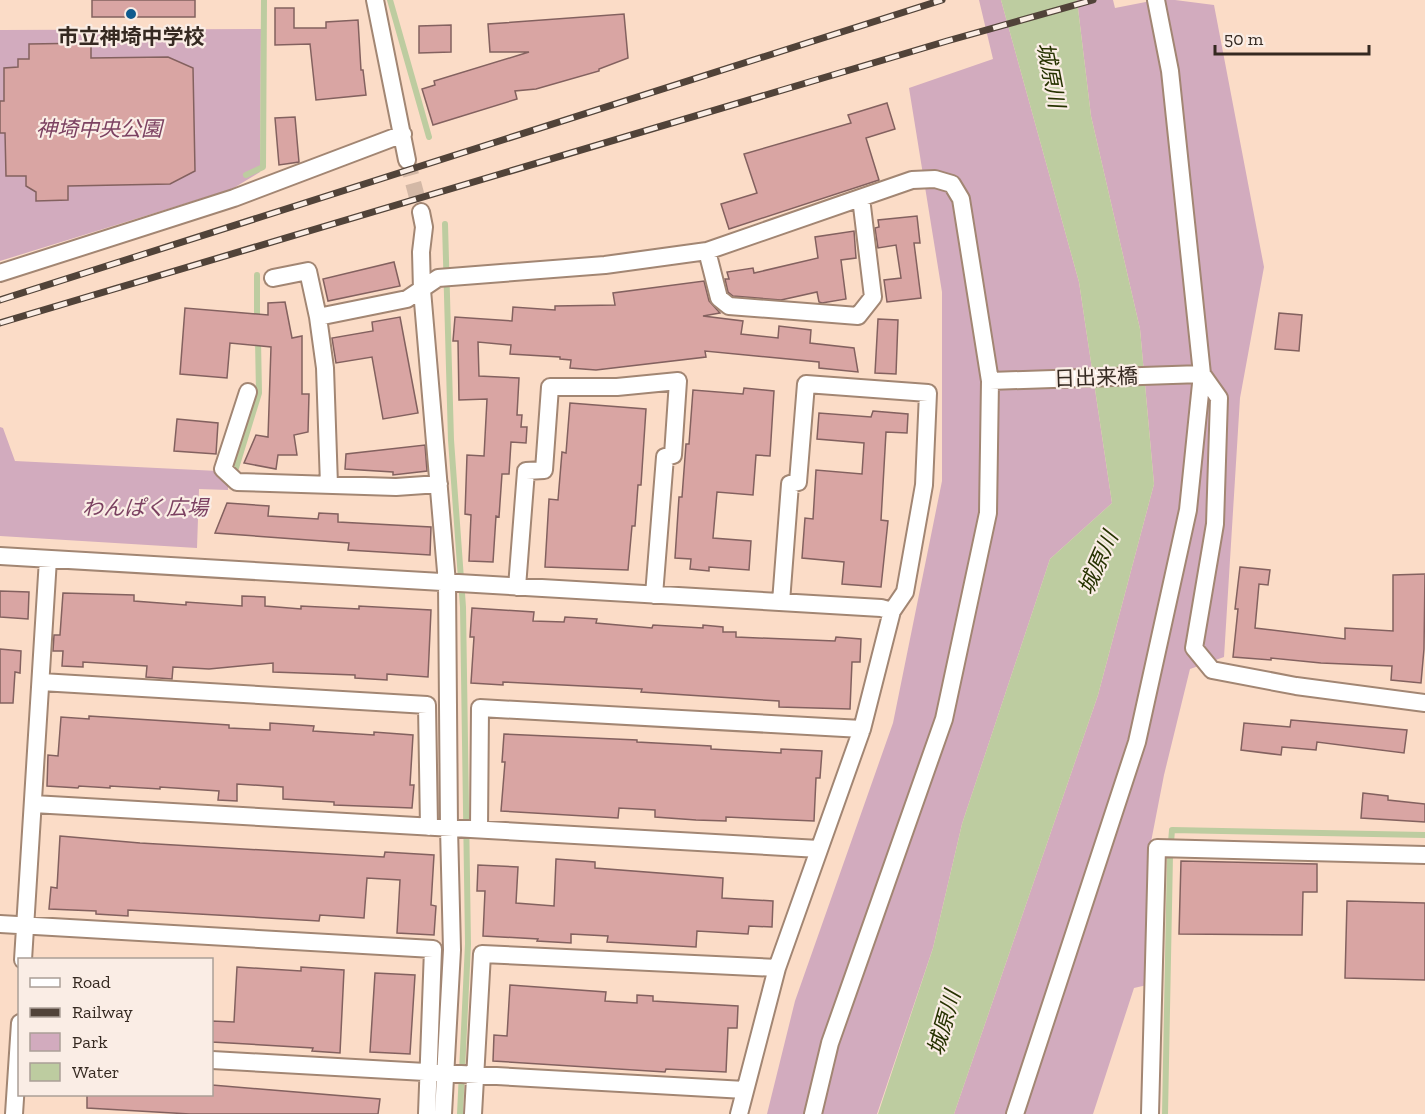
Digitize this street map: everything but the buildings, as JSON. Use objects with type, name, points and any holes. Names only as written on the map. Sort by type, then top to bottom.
[{"type":"street","points":[[375,0],[404,134],[407,160]]},
{"type":"street","points":[[1015,1114],[1137,742],[1188,510],[1202,374],[1170,71],[1156,0]]},
{"type":"street","points":[[0,273],[234,198],[404,134]]},
{"type":"street","points":[[318,317],[407,299],[446,278],[605,265],[707,251],[912,180],[935,178],[952,183],[961,199],[990,381],[988,513],[944,719],[830,1043],[813,1114]]},
{"type":"street","points":[[707,251],[720,298],[729,306],[858,316],[873,297],[861,198]]},
{"type":"street","points":[[421,212],[424,227],[421,252],[422,290],[439,484],[457,583],[452,950],[443,1073],[443,1114]]},
{"type":"street","points":[[273,278],[308,271],[318,317],[325,368],[329,485]]},
{"type":"street","points":[[1202,374],[1219,398],[1215,524],[1194,648],[1212,670],[1296,686],[1425,703]]},
{"type":"street","name":"日出来橋","points":[[990,381],[1202,374]]},
{"type":"street","points":[[517,587],[526,471],[544,470],[550,387],[617,387],[678,381],[673,455],[665,457],[654,595]]},
{"type":"street","points":[[739,1114],[777,968],[862,729],[892,611],[905,592],[924,485],[928,393],[806,384],[798,482],[790,483],[781,602]]},
{"type":"street","points":[[248,392],[223,469],[237,482],[396,487],[439,484]]},
{"type":"street","points":[[0,556],[881,608],[892,611]]},
{"type":"street","points":[[24,958],[48,559]]},
{"type":"street","points":[[41,682],[427,705],[429,827]]},
{"type":"street","points":[[479,829],[480,708],[862,729]]},
{"type":"street","points":[[33,804],[819,849]]},
{"type":"street","points":[[1150,1114],[1157,848],[1425,855]]},
{"type":"street","points":[[0,924],[433,949],[443,1073],[427,1114]]},
{"type":"street","points":[[473,1114],[482,954],[777,968]]},
{"type":"street","points":[[213,1060],[745,1090]]},
{"type":"street","points":[[14,1114],[18,1062]]},
{"type":"green space","points":[[979,0],[1001,0],[1079,282],[1112,503],[1050,559],[962,824],[933,948],[877,1114],[767,1114],[795,1001],[893,723],[942,481],[942,292],[909,88],[993,59]]},
{"type":"green space","points":[[1077,0],[1113,0],[1115,8],[1156,0],[1214,5],[1264,267],[1240,398],[1224,657],[1190,669],[1164,775],[1150,847],[1147,985],[1134,988],[1093,1114],[954,1114],[1098,695],[1154,484],[1140,329],[1091,116]]},
{"type":"green space","name":"神埼中央公園","points":[[261,29],[260,172],[232,189],[0,261],[0,30]]},
{"type":"green space","name":"わんぱく広場","points":[[0,427],[3,428],[15,461],[218,471],[228,481],[228,490],[199,489],[197,548],[0,536]]},
{"type":"water","name":"城原川","points":[[1001,0],[1077,0],[1091,116],[1140,329],[1154,484],[1098,695],[954,1114],[878,1114],[933,948],[962,824],[1050,559],[1112,503],[1079,282]]},
{"type":"waterway","points":[[246,175],[263,167],[264,0]]},
{"type":"waterway","points":[[390,0],[429,137]]},
{"type":"waterway","points":[[445,224],[451,440],[463,607],[468,944],[460,1114]]},
{"type":"waterway","points":[[257,275],[257,321]]},
{"type":"waterway","points":[[236,468],[259,393],[258,340]]},
{"type":"waterway","points":[[1165,1114],[1172,830],[1425,835]]},
{"type":"tunnel","points":[[407,160],[421,212]]},
{"type":"railway","points":[[0,300],[942,0]]},
{"type":"railway","points":[[0,323],[947,41],[1093,0]]},
{"type":"place","name":"市立神埼中学校","points":[[131,14]]}]
